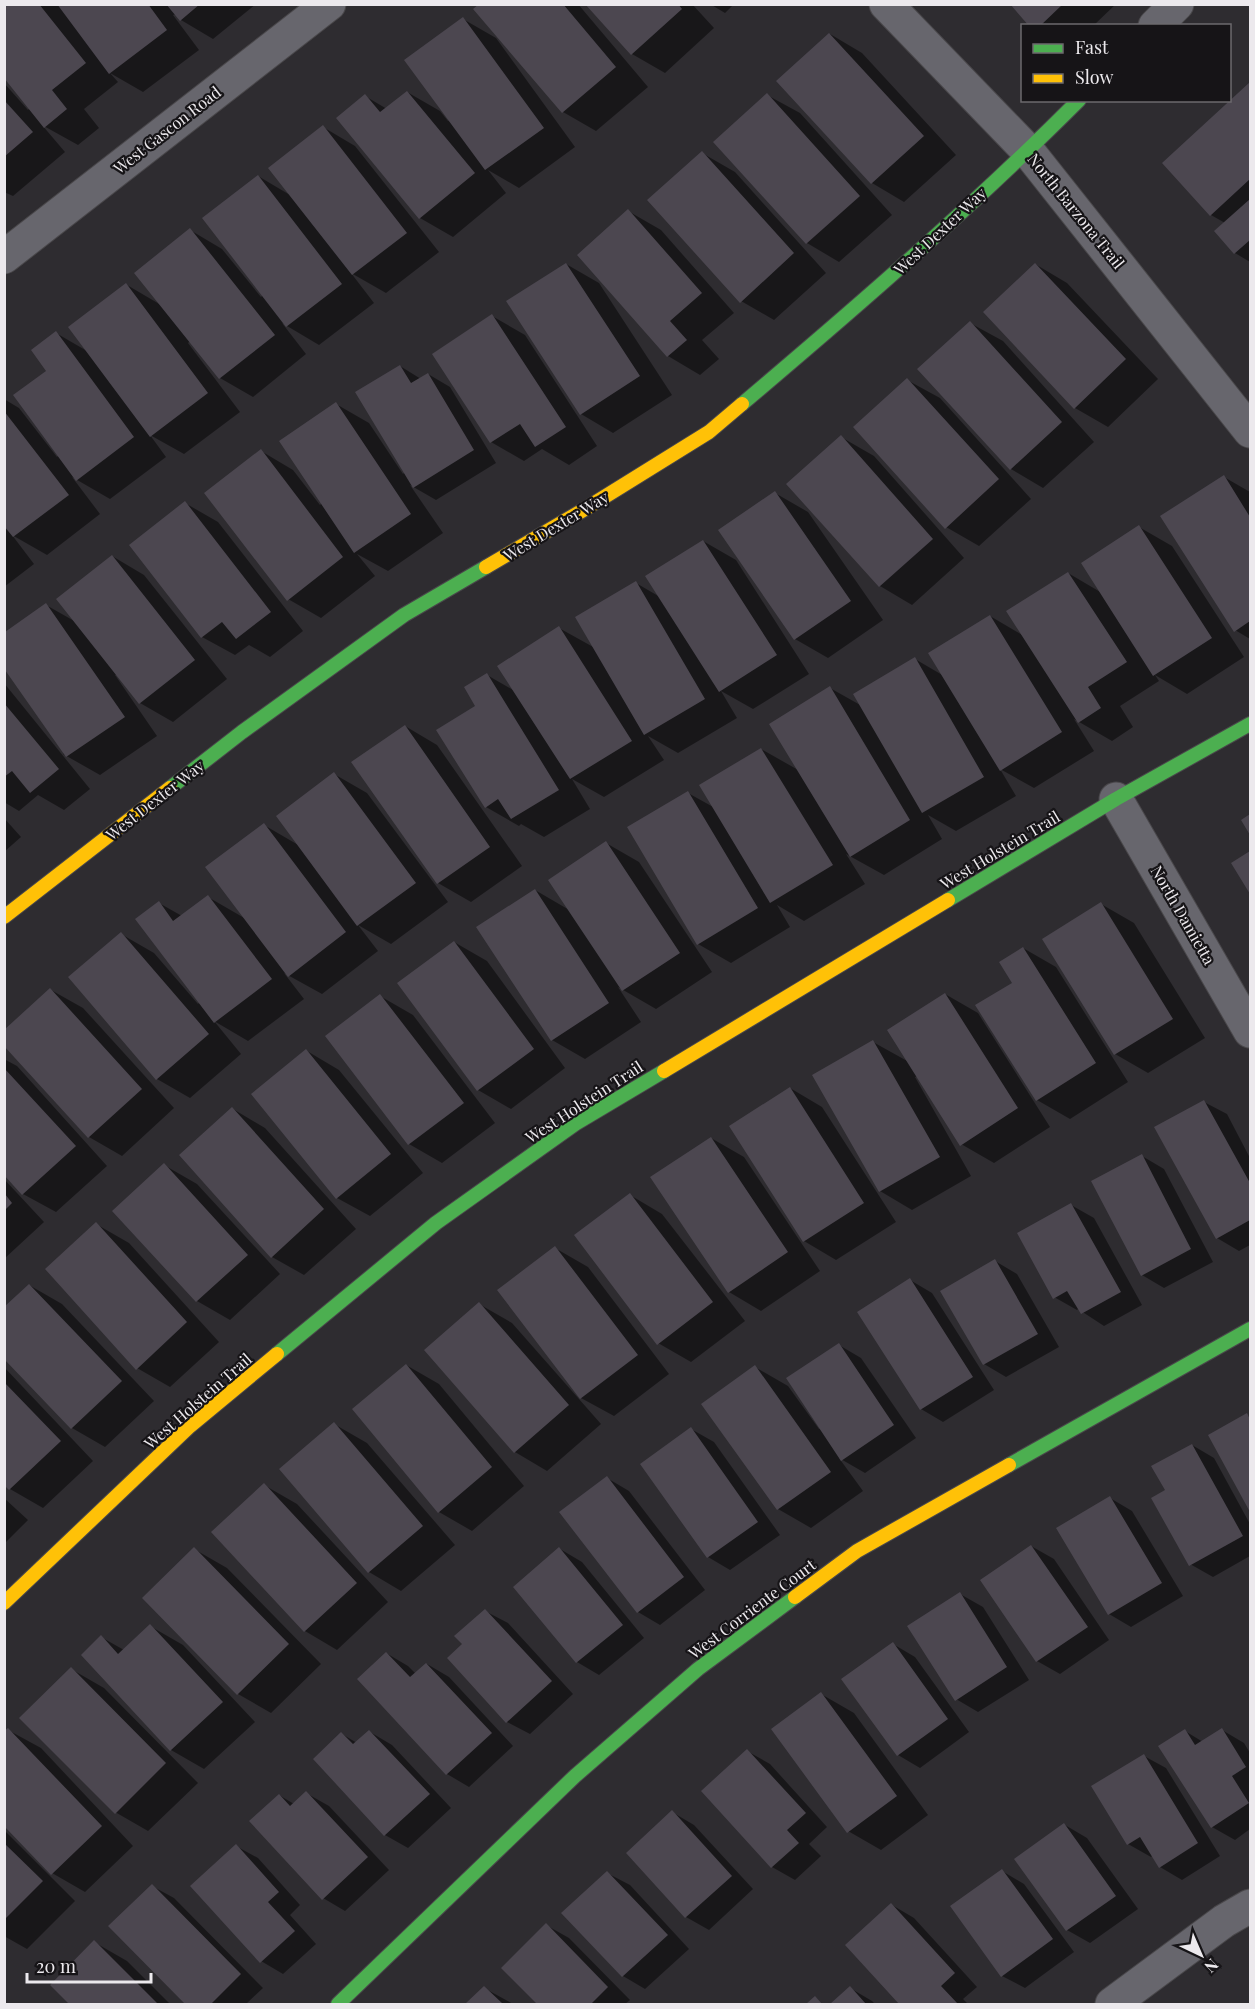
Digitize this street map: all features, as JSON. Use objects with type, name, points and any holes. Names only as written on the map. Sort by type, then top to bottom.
[{"type":"street","name":"West Gascon Road","points":[[4,256],[329,4]]},
{"type":"street","name":"North Barzona Trail","points":[[886,4],[1028,151],[1251,431]]},
{"type":"street","points":[[1157,24],[1177,4]]},
{"type":"street","name":"West Dexter Way","points":[[4,916],[242,732],[404,615],[585,509],[709,432],[849,314],[1028,151],[1077,102]]},
{"type":"street","name":"West Holstein Trail","points":[[4,1603],[190,1426],[436,1223],[575,1124],[1116,799],[1251,724]]},
{"type":"street","name":"North Damietta","points":[[1116,799],[1251,1031]]},
{"type":"street","name":"West Corriente Court","points":[[338,2004],[575,1776],[698,1669],[848,1558],[1251,1329]]},
{"type":"street","points":[[1112,2004],[1224,1922],[1251,1906]]},
{"type":"building","points":[[4,4],[39,4],[86,63],[52,90],[67,109],[44,128],[4,78]]},
{"type":"building","points":[[57,4],[148,4],[167,30],[109,74]]},
{"type":"building","points":[[166,4],[200,4],[180,21]]},
{"type":"building","points":[[479,4],[563,4],[616,67],[562,113],[473,9]]},
{"type":"building","points":[[585,4],[678,4],[682,9],[631,55]]},
{"type":"building","points":[[1010,4],[1063,4],[1042,24],[1027,24]]},
{"type":"building","points":[[463,17],[544,128],[485,170],[404,60]]},
{"type":"building","points":[[829,33],[924,136],[871,184],[776,81]]},
{"type":"building","points":[[1250,82],[1250,179],[1210,216],[1162,163],[1228,102],[1231,102]]},
{"type":"building","points":[[407,91],[475,173],[419,219],[336,118],[365,94],[380,112]]},
{"type":"building","points":[[767,93],[860,196],[806,244],[713,142]]},
{"type":"building","points":[[4,100],[33,132],[4,157]]},
{"type":"building","points":[[323,125],[407,233],[352,275],[268,168]]},
{"type":"building","points":[[702,151],[794,253],[740,303],[647,200]]},
{"type":"building","points":[[258,175],[342,284],[286,327],[202,218]]},
{"type":"building","points":[[1250,199],[1250,240],[1234,254],[1214,231]]},
{"type":"building","points":[[628,209],[702,293],[670,321],[687,340],[667,357],[577,255]]},
{"type":"building","points":[[190,228],[275,335],[219,379],[134,273]]},
{"type":"building","points":[[566,263],[640,376],[580,415],[506,301]]},
{"type":"building","points":[[1035,263],[1126,359],[1074,409],[983,312]]},
{"type":"building","points":[[126,283],[208,393],[150,437],[68,327]]},
{"type":"building","points":[[492,314],[566,427],[535,447],[520,424],[490,443],[432,354]]},
{"type":"building","points":[[970,321],[1062,422],[1010,470],[917,369]]},
{"type":"building","points":[[56,331],[134,437],[76,481],[13,395],[46,371],[31,350]]},
{"type":"building","points":[[400,365],[411,383],[428,373],[474,450],[413,488],[355,392]]},
{"type":"building","points":[[907,378],[999,479],[945,529],[853,427]]},
{"type":"building","points":[[336,402],[411,514],[354,553],[279,441]]},
{"type":"building","points":[[4,411],[69,495],[13,537],[4,526]]},
{"type":"building","points":[[841,435],[933,539],[879,587],[786,484]]},
{"type":"building","points":[[261,449],[343,557],[287,601],[204,493]]},
{"type":"building","points":[[1224,475],[1250,517],[1250,621],[1234,632],[1160,516]]},
{"type":"building","points":[[775,491],[851,601],[794,640],[718,530]]},
{"type":"building","points":[[185,501],[271,612],[236,639],[222,622],[201,638],[129,545]]},
{"type":"building","points":[[1139,525],[1212,638],[1153,676],[1081,563]]},
{"type":"building","points":[[703,540],[777,655],[719,692],[645,576]]},
{"type":"building","points":[[112,555],[195,660],[139,704],[56,599]]},
{"type":"building","points":[[1068,572],[1127,662],[1088,687],[1101,708],[1078,723],[1006,611]]},
{"type":"building","points":[[636,581],[705,699],[644,735],[575,617]]},
{"type":"building","points":[[46,603],[125,717],[66,757],[5,670],[5,632]]},
{"type":"building","points":[[990,615],[1062,732],[1000,771],[928,653]]},
{"type":"building","points":[[559,626],[632,741],[570,779],[497,666]]},
{"type":"building","points":[[915,657],[984,777],[922,813],[853,694]]},
{"type":"building","points":[[487,673],[559,790],[511,819],[498,799],[485,808],[436,730],[475,706],[464,687]]},
{"type":"building","points":[[830,686],[910,820],[850,857],[769,724]]},
{"type":"building","points":[[4,703],[59,769],[30,793],[12,771],[4,777]]},
{"type":"building","points":[[405,725],[490,847],[437,884],[351,762]]},
{"type":"building","points":[[761,748],[833,865],[770,903],[699,785]]},
{"type":"building","points":[[334,772],[416,883],[357,926],[276,816]]},
{"type":"building","points":[[688,791],[758,908],[697,945],[627,827]]},
{"type":"building","points":[[1250,814],[1250,835],[1241,820]]},
{"type":"building","points":[[264,823],[346,932],[288,977],[205,867]]},
{"type":"building","points":[[606,841],[680,953],[622,991],[548,880]]},
{"type":"building","points":[[1250,851],[1250,894],[1231,863]]},
{"type":"building","points":[[535,889],[609,1003],[551,1041],[476,927]]},
{"type":"building","points":[[208,895],[272,979],[214,1023],[135,919],[159,901],[173,921]]},
{"type":"building","points":[[1101,902],[1173,1019],[1114,1055],[1042,939]]},
{"type":"building","points":[[121,932],[209,1034],[156,1080],[68,977]]},
{"type":"building","points":[[454,941],[534,1049],[477,1091],[397,983]]},
{"type":"building","points":[[1023,947],[1096,1063],[1036,1101],[975,1005],[1012,983],[999,962]]},
{"type":"building","points":[[50,988],[142,1089],[88,1138],[4,1046],[4,1030]]},
{"type":"building","points":[[945,993],[1018,1108],[960,1146],[887,1030]]},
{"type":"building","points":[[380,994],[464,1103],[408,1145],[325,1036]]},
{"type":"building","points":[[873,1040],[940,1157],[879,1192],[812,1075]]},
{"type":"building","points":[[306,1049],[391,1154],[336,1199],[251,1094]]},
{"type":"building","points":[[4,1068],[76,1146],[22,1195],[4,1175]]},
{"type":"building","points":[[790,1087],[864,1203],[803,1242],[729,1126]]},
{"type":"building","points":[[1204,1100],[1250,1183],[1250,1220],[1216,1239],[1154,1127]]},
{"type":"building","points":[[232,1107],[324,1209],[271,1258],[179,1155]]},
{"type":"building","points":[[711,1137],[788,1252],[728,1293],[650,1177]]},
{"type":"building","points":[[1142,1154],[1191,1249],[1141,1276],[1091,1181]]},
{"type":"building","points":[[164,1163],[248,1255],[196,1302],[112,1211]]},
{"type":"building","points":[[630,1193],[713,1302],[657,1345],[574,1235]]},
{"type":"building","points":[[5,1194],[12,1203],[5,1210]]},
{"type":"building","points":[[1071,1203],[1121,1292],[1081,1314],[1067,1291],[1053,1299],[1017,1233]]},
{"type":"building","points":[[96,1222],[187,1322],[136,1370],[45,1269]]},
{"type":"building","points":[[555,1246],[638,1355],[580,1399],[497,1290]]},
{"type":"building","points":[[995,1259],[1038,1334],[983,1365],[940,1291]]},
{"type":"building","points":[[910,1278],[973,1377],[920,1410],[857,1312]]},
{"type":"building","points":[[29,1284],[122,1381],[71,1429],[4,1359],[4,1307]]},
{"type":"building","points":[[479,1302],[569,1405],[514,1453],[424,1350]]},
{"type":"building","points":[[839,1343],[894,1425],[841,1461],[786,1378]]},
{"type":"building","points":[[406,1364],[492,1467],[438,1513],[352,1409]]},
{"type":"building","points":[[755,1365],[831,1472],[777,1510],[701,1404]]},
{"type":"building","points":[[4,1382],[61,1441],[9,1490],[4,1485]]},
{"type":"building","points":[[1247,1413],[1250,1419],[1250,1512],[1208,1435]]},
{"type":"building","points":[[334,1422],[423,1526],[368,1573],[279,1469]]},
{"type":"building","points":[[691,1427],[758,1522],[707,1558],[640,1464]]},
{"type":"building","points":[[1192,1444],[1243,1536],[1189,1566],[1151,1498],[1165,1490],[1151,1466]]},
{"type":"building","points":[[607,1476],[684,1577],[637,1613],[559,1512]]},
{"type":"building","points":[[264,1483],[357,1583],[304,1632],[211,1532]]},
{"type":"building","points":[[1110,1496],[1162,1583],[1108,1615],[1056,1528]]},
{"type":"building","points":[[1031,1545],[1088,1627],[1036,1662],[980,1580]]},
{"type":"building","points":[[194,1547],[289,1644],[237,1695],[142,1598]]},
{"type":"building","points":[[559,1547],[623,1625],[576,1663],[513,1587]]},
{"type":"building","points":[[960,1592],[1007,1667],[955,1701],[907,1626]]},
{"type":"building","points":[[485,1609],[552,1681],[506,1723],[447,1658],[462,1644],[454,1636]]},
{"type":"building","points":[[150,1624],[223,1702],[170,1751],[81,1655],[101,1635],[118,1654]]},
{"type":"building","points":[[893,1642],[948,1719],[897,1756],[841,1679]]},
{"type":"building","points":[[386,1652],[410,1677],[426,1663],[492,1733],[446,1775],[357,1679]]},
{"type":"building","points":[[71,1667],[166,1763],[115,1814],[19,1718]]},
{"type":"building","points":[[821,1692],[897,1796],[847,1833],[771,1729]]},
{"type":"building","points":[[8,1728],[102,1826],[51,1875],[4,1826],[4,1731]]},
{"type":"building","points":[[1222,1728],[1246,1767],[1232,1776],[1249,1803],[1211,1828],[1158,1746],[1185,1729],[1195,1745]]},
{"type":"building","points":[[369,1730],[430,1794],[384,1836],[313,1759],[341,1732],[353,1744]]},
{"type":"building","points":[[747,1749],[806,1813],[787,1830],[799,1843],[771,1868],[701,1791]]},
{"type":"building","points":[[1144,1754],[1198,1843],[1159,1868],[1140,1837],[1127,1845],[1091,1786]]},
{"type":"building","points":[[306,1791],[368,1857],[322,1900],[249,1821],[279,1794],[290,1806]]},
{"type":"building","points":[[672,1810],[732,1876],[685,1918],[626,1853]]},
{"type":"building","points":[[1064,1823],[1116,1896],[1066,1931],[1014,1859]]},
{"type":"building","points":[[4,1843],[43,1881],[4,1920]]},
{"type":"building","points":[[236,1844],[279,1892],[268,1902],[295,1931],[260,1963],[190,1886]]},
{"type":"building","points":[[1002,1869],[1053,1939],[1001,1977],[950,1906]]},
{"type":"building","points":[[607,1871],[668,1935],[622,1977],[561,1913]]},
{"type":"building","points":[[152,1884],[241,1974],[211,2004],[185,2004],[108,1926]]},
{"type":"building","points":[[891,1903],[955,1973],[941,1986],[958,2004],[899,2004],[845,1945]]},
{"type":"building","points":[[546,1923],[608,1987],[592,2003],[594,2004],[537,2004],[501,1968]]},
{"type":"building","points":[[94,1940],[158,2004],[69,2004],[50,1985]]},
{"type":"building","points":[[484,1986],[503,2004],[465,2004]]},
{"type":"building","points":[[850,1986],[866,2004],[830,2004]]},
{"type":"building","points":[[815,1996],[822,2004],[806,2004]]},
{"type":"traffic: fast","points":[[742,404],[914,255],[998,179],[1077,102]]},
{"type":"traffic: fast","points":[[170,788],[242,732],[404,615],[486,567]]},
{"type":"traffic: fast","points":[[948,900],[1116,799],[1250,724]]},
{"type":"traffic: fast","points":[[277,1354],[436,1223],[575,1124],[664,1071]]},
{"type":"traffic: fast","points":[[1009,1465],[1250,1329]]},
{"type":"traffic: fast","points":[[338,2004],[575,1776],[698,1669],[795,1597]]},
{"type":"traffic: slow","points":[[486,567],[709,432],[742,404]]},
{"type":"traffic: slow","points":[[4,917],[170,788]]},
{"type":"traffic: slow","points":[[664,1071],[948,900]]},
{"type":"traffic: slow","points":[[4,1603],[190,1426],[277,1354]]},
{"type":"traffic: slow","points":[[795,1597],[857,1551],[1009,1465]]}]
